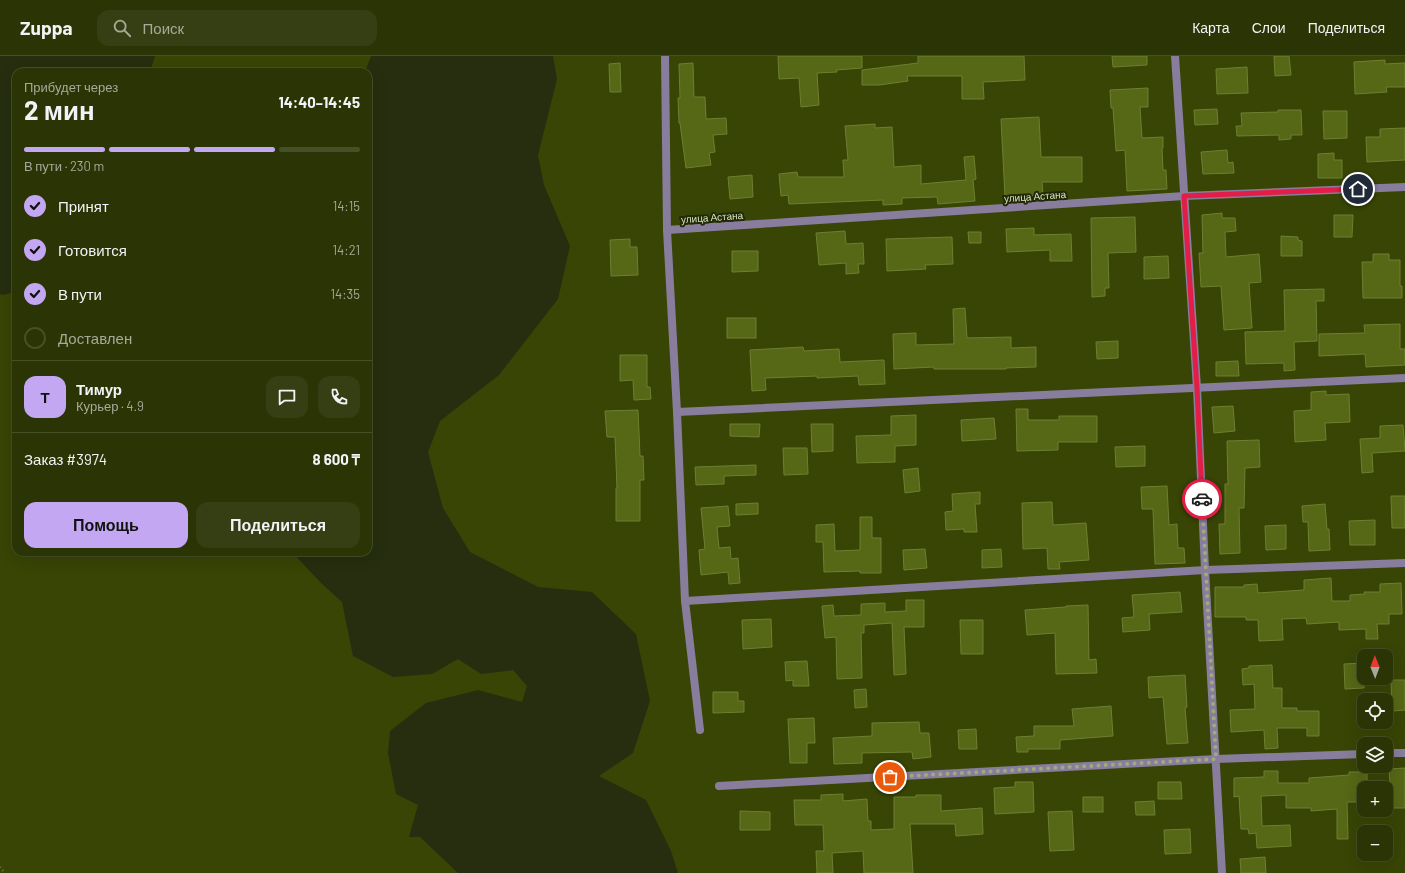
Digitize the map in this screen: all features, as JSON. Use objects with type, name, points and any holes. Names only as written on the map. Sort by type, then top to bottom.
[{"type":"street","points":[[665,56],[667,230],[685,601],[700,730]]},
{"type":"street","points":[[1175,56],[1197,388],[1205,570],[1222,873]]},
{"type":"street","name":"улица Астана","points":[[667,230],[1184,196],[1405,187]]},
{"type":"street","points":[[677,412],[1405,378]]},
{"type":"street","points":[[685,601],[1205,570],[1405,563]]},
{"type":"street","points":[[1393,753],[1405,753]]},
{"type":"street","points":[[719,786],[1216,759],[1357,754]]},
{"type":"path","points":[[0,867],[5,873]]},
{"type":"shaded area","points":[[0,56],[155,56],[151,68],[12,68],[12,293],[0,294]]},
{"type":"shaded area","points":[[371,56],[553,56],[557,79],[538,155],[544,185],[570,246],[558,299],[499,375],[440,421],[428,452],[443,508],[470,552],[538,587],[592,592],[636,634],[650,701],[633,753],[599,776],[646,800],[671,851],[678,873],[458,873],[420,837],[409,837],[418,805],[396,794],[388,753],[390,731],[426,703],[478,690],[522,702],[527,686],[513,670],[481,674],[458,659],[432,674],[393,677],[353,656],[342,602],[321,583],[296,556],[372,556],[372,68],[366,68]]},
{"type":"building","points":[[778,56],[862,56],[862,68],[836,70],[837,72],[817,73],[819,105],[801,107],[799,78],[779,79]]},
{"type":"building","points":[[918,56],[1024,56],[1025,80],[983,82],[984,99],[962,99],[962,76],[907,76],[908,81],[879,85],[862,85],[862,70],[918,63]]},
{"type":"building","points":[[1112,56],[1147,56],[1147,65],[1113,67]]},
{"type":"building","points":[[1274,56],[1289,56],[1291,75],[1275,76]]},
{"type":"building","points":[[1385,60],[1385,64],[1405,63],[1405,87],[1386,87],[1387,92],[1355,94],[1354,62]]},
{"type":"building","points":[[620,63],[621,92],[610,92],[609,64]]},
{"type":"building","points":[[693,63],[694,97],[705,97],[706,119],[726,118],[727,134],[713,135],[715,152],[709,153],[711,165],[686,168],[679,123],[679,64]]},
{"type":"building","points":[[1247,67],[1248,93],[1217,94],[1216,69]]},
{"type":"building","points":[[1148,88],[1148,107],[1140,107],[1142,138],[1163,137],[1163,170],[1166,170],[1167,189],[1127,191],[1125,150],[1116,151],[1113,108],[1111,108],[1110,90]]},
{"type":"building","points":[[1217,109],[1218,124],[1195,125],[1194,110]]},
{"type":"building","points":[[1278,110],[1301,110],[1302,135],[1291,135],[1291,139],[1279,140],[1279,135],[1237,136],[1236,126],[1242,126],[1241,113],[1278,112]]},
{"type":"building","points":[[1323,111],[1347,111],[1347,138],[1324,139]]},
{"type":"building","points":[[1039,117],[1041,157],[1082,157],[1082,182],[1042,182],[1043,195],[1005,197],[1001,119]]},
{"type":"building","points":[[875,124],[875,128],[892,127],[894,167],[921,165],[921,184],[966,180],[964,157],[974,156],[976,179],[973,180],[975,201],[938,204],[937,197],[902,198],[902,204],[883,205],[883,200],[789,204],[788,195],[781,196],[779,174],[797,172],[798,177],[844,177],[843,160],[848,160],[845,126]]},
{"type":"building","points":[[1405,128],[1405,160],[1367,162],[1366,137],[1380,137],[1380,129]]},
{"type":"building","points":[[1227,150],[1228,163],[1233,162],[1234,173],[1203,174],[1201,152]]},
{"type":"building","points":[[1334,153],[1334,160],[1342,160],[1342,178],[1318,178],[1318,154]]},
{"type":"building","points":[[752,175],[753,197],[730,199],[728,177]]},
{"type":"building","points":[[1222,213],[1222,218],[1235,218],[1236,231],[1225,232],[1226,257],[1259,254],[1261,282],[1249,283],[1252,328],[1224,330],[1221,286],[1201,287],[1199,253],[1203,253],[1202,215]]},
{"type":"building","points":[[1334,215],[1353,215],[1352,237],[1334,237]]},
{"type":"building","points":[[1135,217],[1136,252],[1108,253],[1109,288],[1105,288],[1105,296],[1092,297],[1091,218]]},
{"type":"building","points":[[1034,228],[1034,235],[1071,234],[1072,261],[1050,261],[1050,250],[1007,252],[1006,229]]},
{"type":"building","points":[[845,231],[846,244],[863,243],[864,264],[858,264],[859,273],[846,274],[846,263],[819,265],[816,233]]},
{"type":"building","points":[[968,232],[981,232],[981,243],[969,243]]},
{"type":"building","points":[[1281,236],[1298,237],[1298,240],[1302,241],[1302,256],[1281,256]]},
{"type":"building","points":[[952,237],[953,264],[925,265],[926,269],[887,271],[886,239]]},
{"type":"building","points":[[630,239],[630,247],[637,247],[638,275],[611,276],[610,240]]},
{"type":"building","points":[[732,251],[758,251],[758,271],[732,272]]},
{"type":"building","points":[[1373,254],[1389,254],[1389,260],[1400,260],[1400,286],[1402,286],[1402,298],[1363,298],[1362,262],[1373,262]]},
{"type":"building","points":[[1168,256],[1169,278],[1144,279],[1144,257]]},
{"type":"building","points":[[1324,289],[1324,301],[1316,301],[1317,341],[1294,342],[1295,370],[1284,371],[1284,363],[1246,364],[1245,332],[1285,331],[1284,290]]},
{"type":"building","points":[[965,308],[967,338],[1011,337],[1011,348],[1036,347],[1036,367],[1006,369],[934,369],[934,367],[894,369],[893,334],[916,333],[916,345],[954,344],[953,309]]},
{"type":"building","points":[[727,318],[756,318],[756,338],[727,338]]},
{"type":"building","points":[[1400,324],[1400,349],[1405,349],[1405,365],[1366,367],[1365,354],[1319,356],[1319,334],[1365,333],[1364,325]]},
{"type":"building","points":[[1118,341],[1118,358],[1097,359],[1096,342]]},
{"type":"building","points":[[803,347],[804,351],[839,349],[840,362],[884,360],[885,384],[859,385],[858,376],[765,378],[766,390],[752,391],[750,350]]},
{"type":"building","points":[[620,355],[647,355],[647,387],[650,387],[651,399],[634,400],[633,380],[620,381]]},
{"type":"building","points":[[1238,361],[1239,376],[1216,376],[1216,362]]},
{"type":"building","points":[[1326,391],[1326,395],[1349,394],[1350,422],[1325,423],[1326,440],[1295,442],[1294,411],[1311,410],[1311,392]]},
{"type":"building","points":[[1233,406],[1235,431],[1214,433],[1212,407]]},
{"type":"building","points":[[1016,409],[1028,409],[1028,420],[1059,420],[1059,416],[1097,416],[1097,442],[1058,442],[1058,450],[1017,451]]},
{"type":"building","points":[[638,410],[640,456],[643,456],[644,480],[640,480],[640,521],[616,521],[617,488],[615,437],[607,437],[605,411]]},
{"type":"building","points":[[916,415],[916,445],[895,446],[895,462],[857,463],[856,436],[891,435],[891,416]]},
{"type":"building","points":[[994,418],[996,439],[962,441],[961,420]]},
{"type":"building","points":[[730,424],[760,424],[759,437],[730,436]]},
{"type":"building","points":[[811,424],[833,424],[833,451],[812,452]]},
{"type":"building","points":[[1403,425],[1405,451],[1372,453],[1373,472],[1362,473],[1360,439],[1380,438],[1380,426]]},
{"type":"building","points":[[1259,440],[1260,467],[1245,468],[1244,508],[1239,508],[1240,553],[1220,554],[1219,524],[1225,524],[1225,484],[1228,484],[1227,441]]},
{"type":"building","points":[[1145,446],[1145,466],[1116,467],[1115,447]]},
{"type":"building","points":[[783,448],[807,448],[808,474],[784,475]]},
{"type":"building","points":[[756,465],[756,475],[724,476],[724,484],[696,485],[695,467]]},
{"type":"building","points":[[918,468],[920,491],[905,493],[903,470]]},
{"type":"building","points":[[1167,486],[1169,525],[1177,524],[1178,548],[1184,548],[1185,563],[1155,564],[1153,509],[1142,509],[1141,487]]},
{"type":"building","points":[[980,492],[980,504],[975,504],[977,532],[964,532],[964,529],[946,530],[945,512],[953,511],[952,494]]},
{"type":"building","points":[[1391,496],[1405,496],[1405,528],[1392,528]]},
{"type":"building","points":[[1052,502],[1053,525],[1086,523],[1089,560],[1059,562],[1060,569],[1048,569],[1047,548],[1023,549],[1022,503]]},
{"type":"building","points":[[758,503],[758,514],[736,515],[736,504]]},
{"type":"building","points":[[1325,504],[1327,529],[1329,529],[1330,550],[1309,551],[1308,522],[1303,522],[1302,506]]},
{"type":"building","points":[[728,506],[730,526],[717,527],[719,548],[730,547],[731,559],[738,558],[740,583],[729,584],[728,572],[701,575],[699,550],[705,549],[701,508]]},
{"type":"building","points":[[860,517],[872,517],[872,538],[881,538],[881,573],[860,573],[860,571],[824,572],[823,542],[816,542],[816,525],[834,524],[835,551],[860,550]]},
{"type":"building","points":[[1375,520],[1375,545],[1350,545],[1349,521]]},
{"type":"building","points":[[1286,525],[1286,549],[1266,550],[1265,526]]},
{"type":"building","points":[[925,549],[927,568],[904,570],[903,550]]},
{"type":"building","points":[[1001,549],[1002,567],[982,568],[982,550]]},
{"type":"building","points":[[1331,578],[1332,601],[1350,601],[1350,595],[1365,594],[1364,592],[1380,592],[1380,584],[1401,583],[1402,614],[1389,614],[1389,624],[1377,624],[1378,639],[1366,639],[1366,629],[1339,630],[1339,622],[1307,624],[1306,618],[1282,619],[1283,640],[1259,641],[1258,620],[1246,620],[1246,617],[1215,617],[1215,587],[1244,587],[1244,585],[1257,584],[1258,593],[1304,590],[1304,580]]},
{"type":"building","points":[[1180,592],[1182,612],[1149,614],[1150,630],[1123,632],[1122,618],[1134,617],[1132,595]]},
{"type":"building","points":[[906,600],[924,600],[924,627],[904,627],[906,674],[894,675],[892,623],[864,625],[864,633],[861,633],[862,678],[837,679],[836,637],[825,638],[822,606],[833,605],[834,616],[861,615],[861,604],[885,603],[885,612],[906,611]]},
{"type":"building","points":[[1088,605],[1089,660],[1096,659],[1097,673],[1056,674],[1055,633],[1027,635],[1025,610]]},
{"type":"building","points":[[771,619],[772,647],[743,649],[742,620]]},
{"type":"building","points":[[960,620],[983,620],[983,654],[961,654]]},
{"type":"building","points":[[807,661],[809,686],[793,686],[793,680],[786,681],[785,662]]},
{"type":"building","points":[[1357,663],[1357,685],[1364,685],[1364,688],[1345,689],[1344,664]]},
{"type":"building","points":[[1272,665],[1273,688],[1282,688],[1282,708],[1297,708],[1297,711],[1319,711],[1319,736],[1307,736],[1307,728],[1277,728],[1278,748],[1265,749],[1264,730],[1231,732],[1230,710],[1255,709],[1254,684],[1243,685],[1242,669],[1249,668],[1249,666]]},
{"type":"building","points":[[1185,675],[1187,707],[1185,708],[1188,743],[1167,744],[1163,697],[1149,698],[1148,677]]},
{"type":"building","points":[[1393,680],[1405,680],[1405,710],[1393,711],[1393,693],[1391,693],[1391,685],[1393,685]]},
{"type":"building","points":[[866,689],[867,707],[855,708],[854,690]]},
{"type":"building","points":[[713,692],[738,692],[738,701],[744,701],[744,712],[713,713]]},
{"type":"building","points":[[1111,706],[1113,736],[1060,740],[1060,749],[1028,749],[1028,752],[1017,752],[1016,737],[1034,736],[1034,726],[1074,726],[1072,709]]},
{"type":"building","points":[[814,718],[815,743],[807,743],[807,763],[790,763],[788,719]]},
{"type":"building","points":[[919,722],[920,733],[929,733],[931,757],[913,759],[912,752],[862,753],[862,763],[834,764],[833,738],[872,736],[872,723]]},
{"type":"building","points":[[976,729],[977,749],[959,749],[958,730]]},
{"type":"building","points":[[1405,768],[1405,808],[1393,808],[1393,781],[1390,781],[1389,773],[1393,773],[1393,769]]},
{"type":"building","points":[[1264,771],[1278,771],[1278,783],[1309,783],[1309,778],[1349,775],[1349,772],[1367,773],[1367,781],[1357,781],[1357,802],[1347,802],[1348,839],[1337,839],[1337,809],[1311,811],[1311,808],[1286,808],[1286,795],[1261,796],[1262,826],[1290,825],[1291,846],[1257,848],[1256,833],[1249,834],[1248,829],[1241,829],[1239,796],[1234,797],[1234,778],[1264,777]]},
{"type":"building","points":[[1015,782],[1033,782],[1034,812],[995,814],[994,788],[1015,787]]},
{"type":"building","points":[[1158,782],[1181,782],[1182,799],[1158,799]]},
{"type":"building","points":[[843,794],[843,801],[867,799],[868,821],[871,821],[871,830],[894,829],[894,797],[941,795],[941,811],[982,808],[983,834],[956,836],[955,824],[910,824],[913,873],[864,873],[863,851],[832,853],[833,873],[817,873],[816,851],[824,851],[823,825],[795,825],[794,800],[821,800],[821,795]]},
{"type":"building","points":[[1083,797],[1103,797],[1103,812],[1083,812]]},
{"type":"building","points":[[1154,801],[1155,815],[1136,815],[1135,802]]},
{"type":"building","points":[[740,811],[770,812],[770,830],[740,830]]},
{"type":"building","points":[[1072,811],[1074,850],[1050,851],[1048,812]]},
{"type":"building","points":[[1190,829],[1191,853],[1165,854],[1164,830]]},
{"type":"building","points":[[1265,857],[1266,873],[1241,873],[1240,859]]},
{"type":"way so far","points":[[890,777],[1216,759],[1202,499]]},
{"type":"route","points":[[1202,499],[1197,388],[1184,196],[1358,189]]}]
